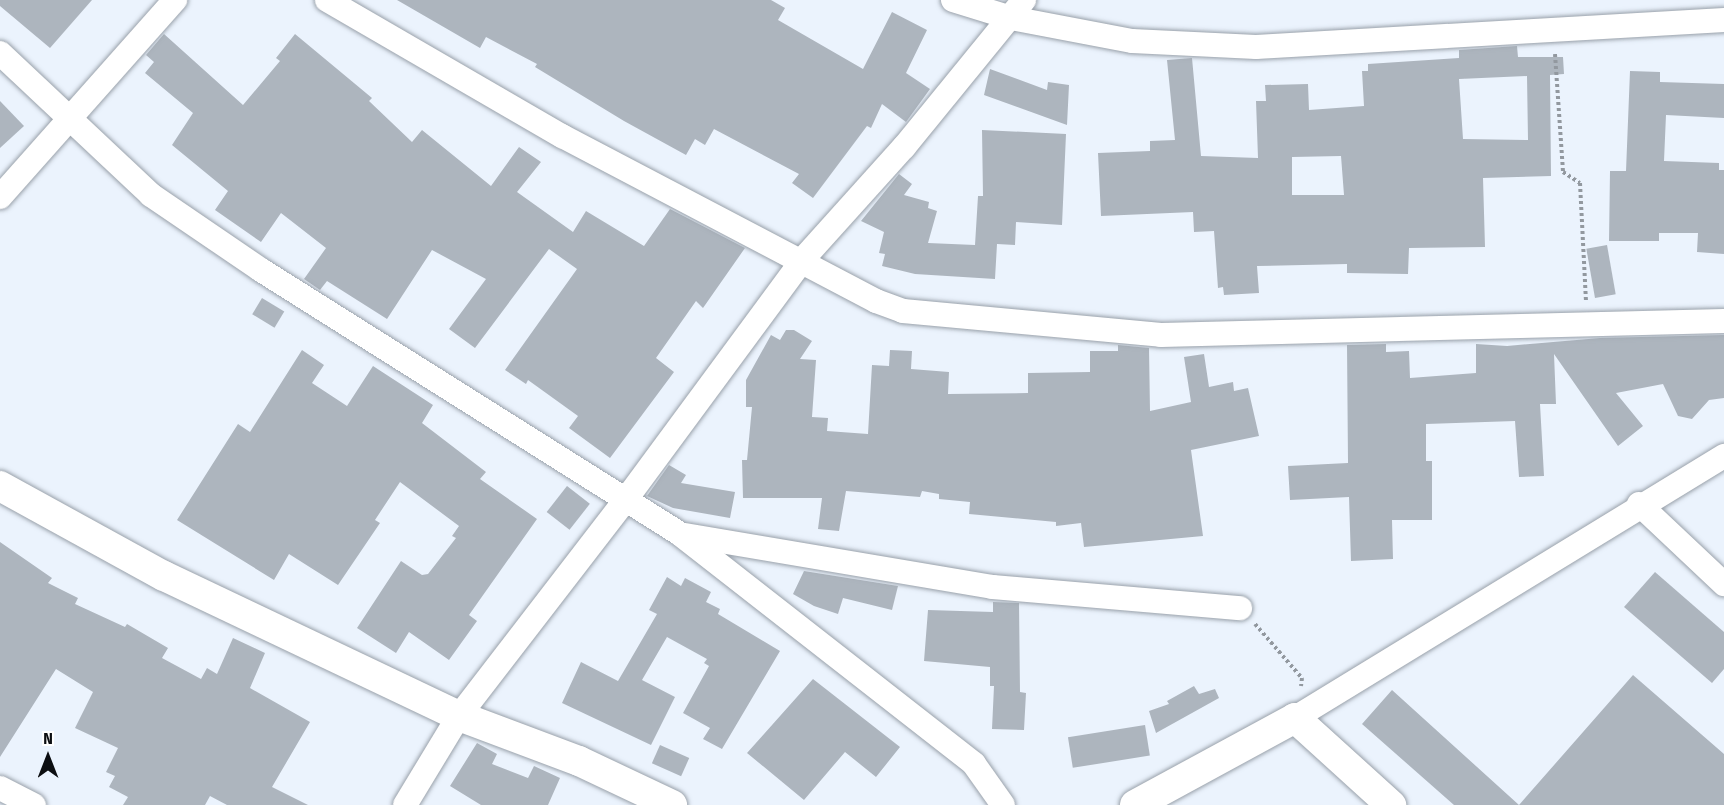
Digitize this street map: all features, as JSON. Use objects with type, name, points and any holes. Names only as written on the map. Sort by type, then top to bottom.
[{"type":"street","points":[[0,197],[175,0]]},
{"type":"street","points":[[327,0],[562,136],[803,259],[876,301],[903,311],[945,317],[1161,335],[1724,321]]},
{"type":"street","points":[[953,0],[1018,9],[1132,41],[1256,47],[1724,20]]},
{"type":"street","points":[[405,805],[459,716],[624,502],[803,259],[904,147],[1018,9]]},
{"type":"street","points":[[0,53],[151,195],[261,270],[624,502],[680,534],[974,765],[1003,805]]},
{"type":"street","points":[[1135,805],[1295,718],[1639,504],[1724,456]]},
{"type":"street","points":[[0,486],[164,576],[459,716],[579,761],[672,805]]},
{"type":"street","points":[[1639,504],[1724,584]]},
{"type":"street","points":[[680,534],[993,586],[1240,608]]},
{"type":"street","points":[[1295,718],[1391,805]]},
{"type":"street","points":[[0,788],[34,805]]},
{"type":"path","points":[[1554,43],[1563,172],[1580,183],[1588,323]]},
{"type":"path","points":[[1240,608],[1302,678],[1295,718]]},
{"type":"building","points":[[0,0],[92,0],[50,48],[0,6]]},
{"type":"building","points":[[397,0],[771,0],[785,8],[778,20],[863,69],[892,12],[927,30],[906,73],[930,89],[906,122],[882,104],[871,128],[867,126],[813,198],[792,183],[799,174],[714,129],[705,145],[695,139],[686,155],[624,121],[535,67],[537,64],[486,37],[480,48]]},
{"type":"building","points":[[164,34],[243,105],[280,61],[276,58],[295,34],[372,98],[369,101],[412,142],[422,130],[491,186],[519,147],[541,162],[517,192],[573,232],[586,211],[644,246],[670,209],[745,248],[703,308],[696,301],[656,358],[674,372],[610,458],[569,428],[578,416],[528,380],[526,384],[505,370],[577,269],[549,249],[475,348],[449,329],[486,279],[432,250],[387,319],[327,281],[320,290],[304,279],[326,248],[281,213],[261,242],[215,210],[228,191],[172,145],[193,113],[145,73],[154,62],[146,55]]},
{"type":"building","points":[[1517,46],[1518,57],[1563,57],[1564,74],[1550,75],[1551,176],[1483,178],[1485,247],[1409,248],[1408,274],[1347,273],[1347,264],[1257,266],[1259,293],[1224,295],[1223,287],[1218,288],[1214,231],[1194,232],[1193,212],[1101,216],[1098,153],[1150,151],[1150,141],[1175,140],[1167,60],[1192,58],[1201,156],[1258,158],[1256,101],[1266,101],[1265,85],[1308,84],[1309,110],[1364,106],[1362,71],[1368,71],[1368,64],[1459,58],[1459,50]],"holes":[[[1527,76],[1528,140],[1463,139],[1459,79]],[[1341,156],[1344,195],[1292,195],[1292,157]]]},
{"type":"building","points":[[990,69],[1047,90],[1048,82],[1069,85],[1067,125],[984,95]]},
{"type":"building","points":[[1630,71],[1660,72],[1660,82],[1724,84],[1724,118],[1666,115],[1664,161],[1719,163],[1719,170],[1724,170],[1724,254],[1697,252],[1698,233],[1659,233],[1659,241],[1609,241],[1610,171],[1626,171]]},
{"type":"building","points":[[0,101],[24,126],[0,148]]},
{"type":"building","points":[[982,130],[1066,134],[1062,225],[1016,222],[1015,245],[997,244],[995,279],[915,274],[882,266],[885,254],[879,253],[884,232],[861,221],[899,174],[912,184],[904,195],[929,202],[928,208],[937,211],[928,243],[975,245],[978,196],[983,196]]},
{"type":"building","points":[[1607,245],[1616,294],[1595,298],[1586,249]]},
{"type":"building","points":[[262,298],[284,311],[275,328],[252,314]]},
{"type":"building","points":[[786,330],[794,330],[812,341],[800,359],[816,360],[812,417],[828,418],[827,431],[868,434],[872,365],[889,366],[890,350],[912,351],[911,369],[949,372],[948,394],[1028,393],[1028,373],[1090,372],[1090,351],[1118,351],[1118,345],[1149,348],[1150,411],[1191,402],[1184,357],[1204,354],[1209,387],[1233,382],[1234,391],[1248,388],[1259,436],[1191,450],[1203,536],[1084,547],[1081,523],[1056,526],[1056,522],[969,514],[970,502],[939,499],[939,494],[922,491],[920,497],[846,491],[839,531],[818,529],[822,498],[743,498],[742,460],[747,460],[752,407],[746,407],[746,380],[771,335],[780,340]]},
{"type":"building","points":[[1724,335],[1724,398],[1709,400],[1692,419],[1678,416],[1663,384],[1616,393],[1643,426],[1618,446],[1554,354],[1556,404],[1540,404],[1544,476],[1519,477],[1515,421],[1426,424],[1426,461],[1432,461],[1432,520],[1392,520],[1393,559],[1351,561],[1349,497],[1290,500],[1288,466],[1348,463],[1347,345],[1386,344],[1386,352],[1409,351],[1410,378],[1476,373],[1476,344],[1507,346],[1600,338]]},
{"type":"building","points":[[302,350],[324,365],[312,383],[347,406],[373,366],[433,405],[422,423],[486,472],[480,479],[537,519],[469,615],[477,621],[449,660],[409,632],[396,653],[357,628],[401,561],[422,575],[428,574],[456,538],[452,536],[459,526],[400,482],[375,520],[380,523],[338,585],[289,554],[274,580],[177,520],[238,424],[250,432]]},
{"type":"building","points":[[669,465],[686,475],[681,483],[735,492],[730,518],[673,508],[647,496]]},
{"type":"building","points":[[567,486],[590,504],[570,530],[547,512]]},
{"type":"building","points":[[0,542],[52,578],[48,583],[78,598],[75,604],[125,627],[127,624],[168,648],[162,658],[201,679],[207,668],[217,674],[233,638],[265,653],[250,688],[310,722],[272,787],[308,805],[227,805],[210,796],[205,805],[123,805],[128,797],[109,787],[115,776],[106,772],[118,748],[75,728],[93,692],[56,669],[0,757]]},
{"type":"building","points":[[804,571],[898,586],[892,610],[843,598],[838,614],[814,606],[793,594]]},
{"type":"building","points":[[1655,572],[1724,632],[1724,669],[1712,683],[1624,607]]},
{"type":"building","points":[[667,577],[681,586],[685,578],[711,592],[706,602],[720,609],[718,614],[780,651],[722,749],[703,739],[710,728],[683,713],[709,666],[704,663],[707,659],[667,637],[642,680],[675,697],[651,745],[562,703],[581,662],[618,681],[657,614],[649,610]]},
{"type":"building","points":[[993,602],[1019,603],[1020,692],[1026,693],[1024,730],[992,729],[994,686],[990,686],[990,667],[924,661],[928,610],[993,612]]},
{"type":"building","points":[[1633,675],[1724,754],[1724,805],[1519,805]]},
{"type":"building","points":[[813,679],[900,747],[876,777],[845,752],[804,800],[747,753]]},
{"type":"building","points":[[1194,686],[1199,694],[1215,689],[1219,698],[1156,733],[1149,711],[1169,704],[1167,701]]},
{"type":"building","points":[[1392,690],[1519,805],[1454,805],[1362,724]]},
{"type":"building","points":[[1145,725],[1150,756],[1073,768],[1068,737]]},
{"type":"building","points":[[477,743],[497,754],[492,764],[528,778],[534,766],[560,778],[548,805],[481,805],[450,786]]},
{"type":"building","points":[[660,745],[689,758],[681,776],[652,763]]}]
